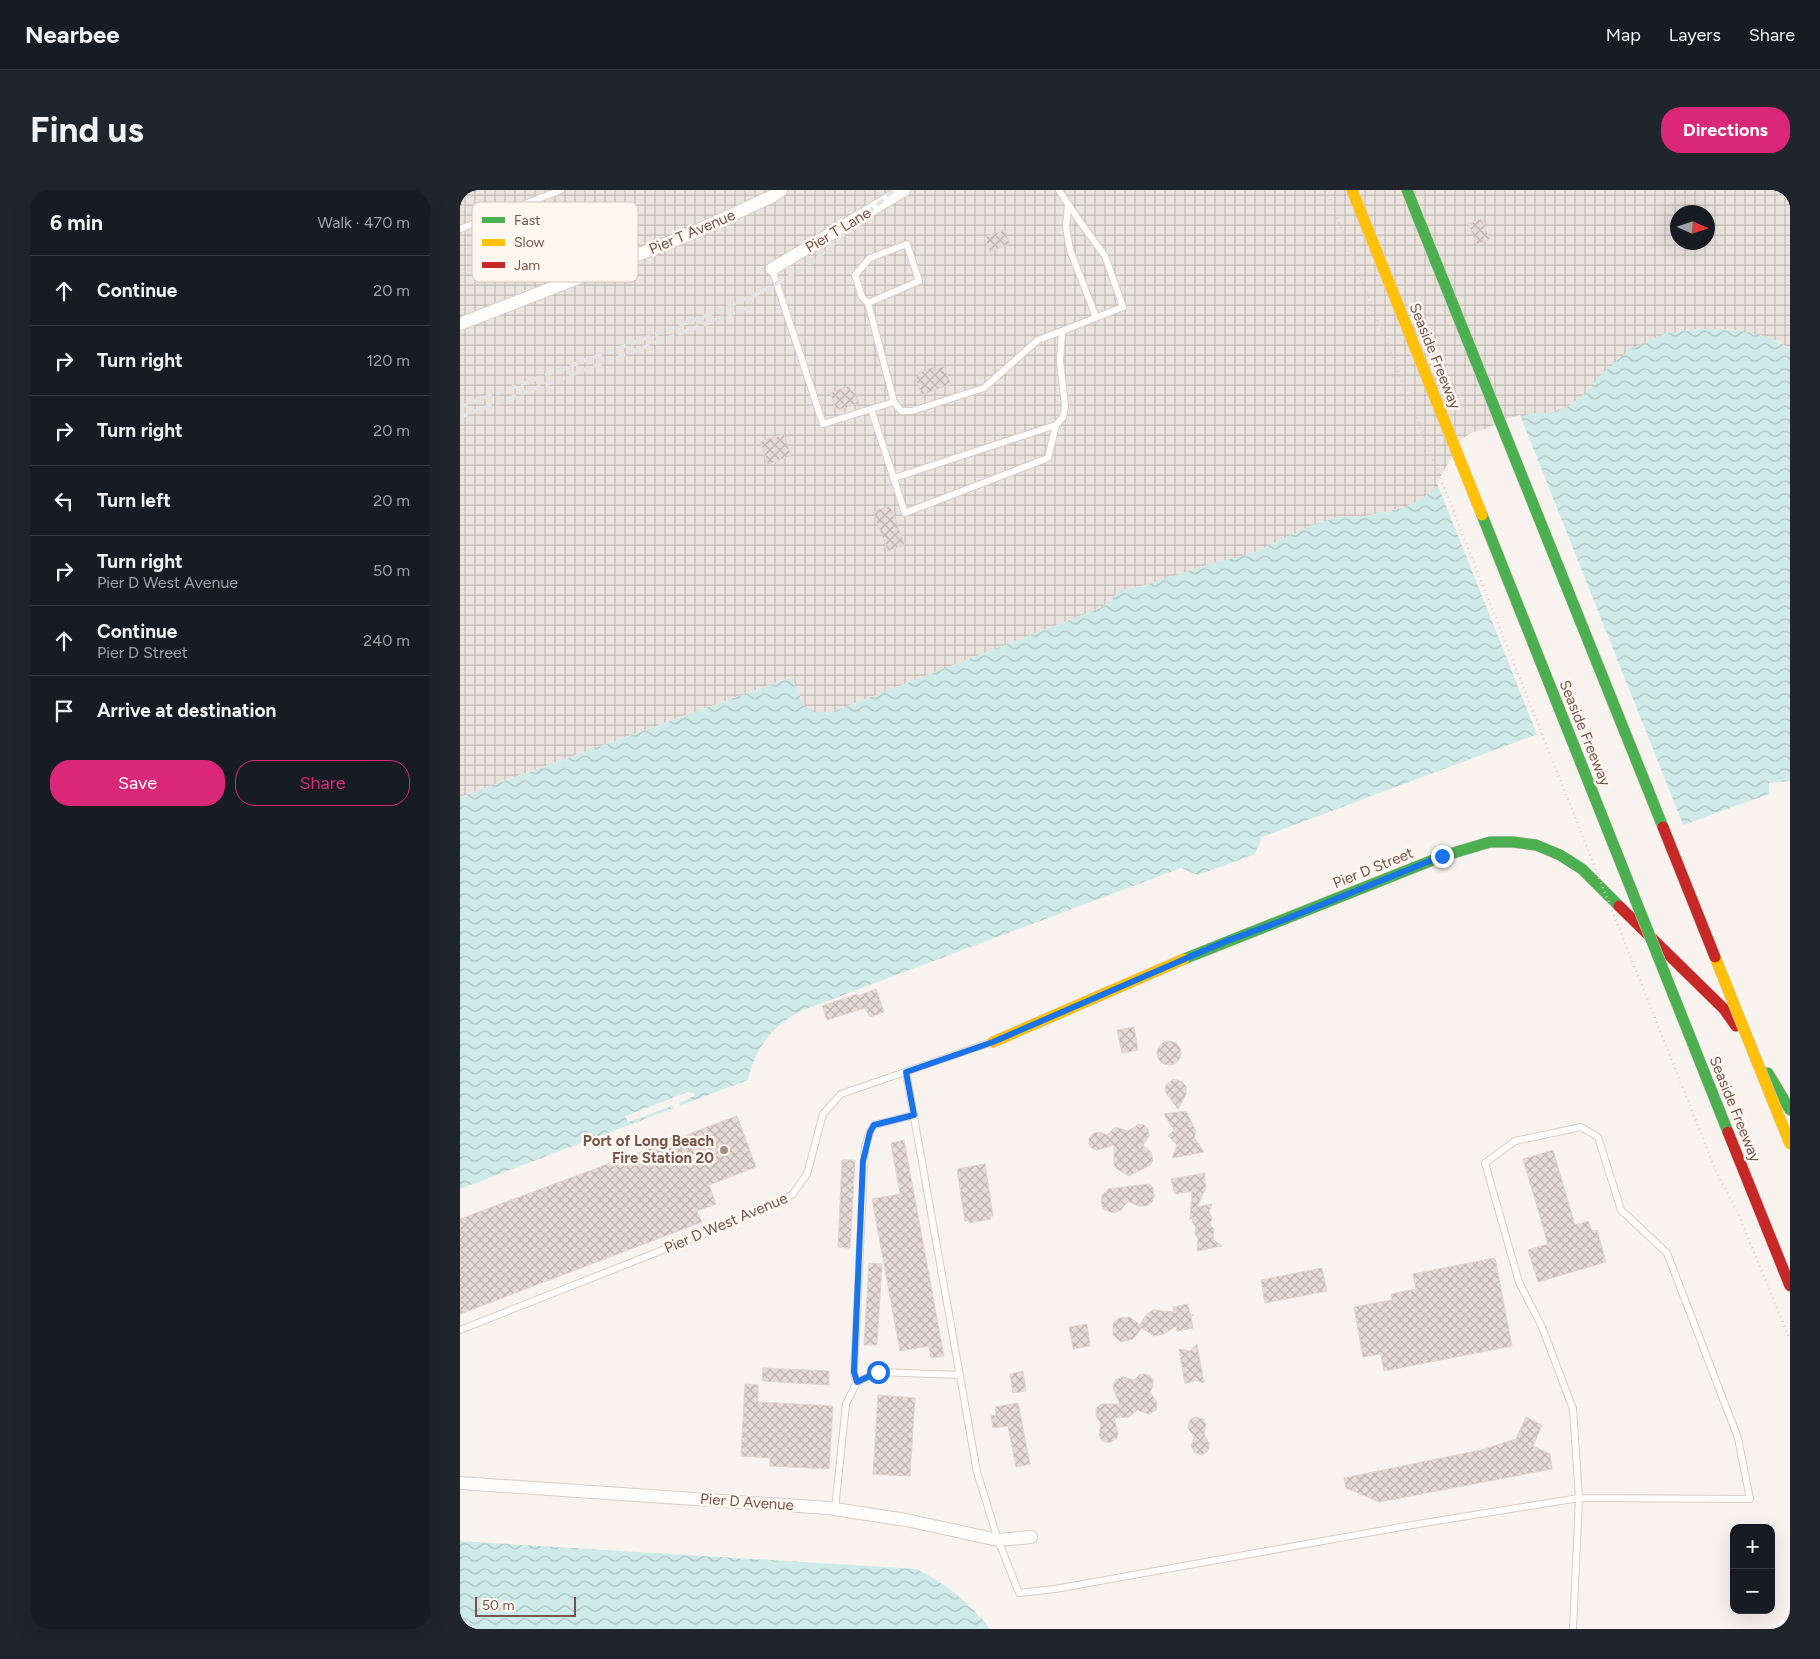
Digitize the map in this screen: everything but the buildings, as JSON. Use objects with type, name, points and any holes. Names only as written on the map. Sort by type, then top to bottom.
[{"type":"main road","name":"Seaside Freeway","points":[[1352,190],[1790,1286]]},
{"type":"main road","points":[[1407,190],[1790,1144]]},
{"type":"main road","name":"Pier D Street","points":[[993,1042],[1224,942],[1279,922],[1442,856],[1490,842],[1513,842],[1536,845],[1560,855],[1582,869],[1724,1008],[1786,1094],[1790,1110]]},
{"type":"street","name":"Pier T Avenue","points":[[638,255],[683,237],[782,190]]},
{"type":"street","name":"Pier T Lane","points":[[772,269],[904,190]]},
{"type":"street","name":"Pier T Avenue","points":[[460,324],[568,282]]},
{"type":"street","name":"Pier D Avenue","points":[[460,1483],[835,1509],[906,1520],[998,1540],[1031,1537]]},
{"type":"lane","points":[[530,202],[561,190]]},
{"type":"lane","points":[[868,303],[919,281],[907,244],[870,258],[856,275],[862,297],[868,303],[894,402],[901,411],[912,411],[984,388],[1038,340],[1123,307],[1105,256],[1059,190]]},
{"type":"lane","points":[[1068,204],[1066,226],[1070,250],[1096,317]]},
{"type":"lane","points":[[460,229],[472,224]]},
{"type":"lane","points":[[772,269],[823,424],[894,402]]},
{"type":"lane","points":[[871,410],[905,513],[1048,458],[1056,425],[1063,417],[1065,406],[1060,361],[1062,331]]},
{"type":"lane","points":[[894,478],[1056,425]]},
{"type":"lane","name":"Pier D West Avenue","points":[[460,1330],[721,1227],[792,1195],[807,1174],[823,1114],[841,1094],[993,1042]]},
{"type":"lane","points":[[906,1072],[977,1472],[998,1540],[1019,1593],[1056,1589],[1412,1525],[1579,1498],[1750,1499],[1738,1438],[1667,1253],[1621,1210],[1598,1137],[1581,1127],[1515,1141],[1485,1163],[1519,1282],[1542,1327],[1573,1409],[1579,1498],[1573,1629]]},
{"type":"lane","points":[[857,1382],[854,1372],[865,1146],[874,1125],[914,1115]]},
{"type":"lane","points":[[835,1509],[846,1404],[857,1382],[878,1372],[960,1375]]},
{"type":"path","points":[[1326,190],[1716,1171],[1737,1211],[1790,1340]]},
{"type":"shaded area","points":[[460,190],[1790,190],[1790,349],[1778,341],[1731,329],[1699,329],[1667,333],[1602,374],[1585,394],[1567,407],[1549,413],[1531,413],[1422,499],[1403,508],[1365,516],[1337,517],[1310,526],[1256,552],[1142,586],[1118,591],[1111,601],[1098,609],[835,711],[820,714],[809,710],[791,677],[460,797]]},
{"type":"water","points":[[1699,329],[1723,329],[1757,334],[1790,349],[1790,781],[1769,783],[1769,794],[1683,825],[1608,743],[1595,736],[1546,732],[1535,735],[1262,837],[1255,854],[1198,875],[1181,868],[806,1009],[785,1021],[768,1037],[761,1046],[748,1080],[460,1189],[460,797],[792,677],[806,706],[816,712],[835,711],[1098,609],[1111,601],[1118,591],[1142,586],[1206,565],[1256,552],[1310,526],[1337,517],[1365,516],[1403,508],[1422,499],[1507,422],[1531,413],[1549,413],[1567,407],[1585,394],[1602,374],[1630,349],[1667,333]]},
{"type":"water","points":[[460,1541],[917,1569],[957,1595],[975,1611],[990,1629],[460,1629]]},
{"type":"pier","points":[[1520,415],[1684,827],[1661,820],[1639,788],[1603,748],[1604,743],[1587,736],[1568,733],[1552,733],[1538,737],[1437,483],[1461,440],[1473,432],[1486,429],[1506,419]]},
{"type":"pier","points":[[688,1092],[694,1094],[694,1096],[679,1103],[680,1106],[674,1109],[672,1106],[628,1122],[625,1116]]},
{"type":"railway","points":[[460,407],[710,314],[763,291],[817,258],[894,190]]},
{"type":"railway","points":[[460,417],[747,308]]},
{"type":"traffic: fast","points":[[1407,190],[1663,827]]},
{"type":"traffic: fast","points":[[1482,515],[1728,1132]]},
{"type":"traffic: fast","points":[[1184,959],[1443,856],[1490,842],[1536,845],[1560,855],[1582,869],[1619,906]]},
{"type":"traffic: fast","points":[[1768,1073],[1790,1110]]},
{"type":"traffic: slow","points":[[1352,190],[1482,515]]},
{"type":"traffic: slow","points":[[1715,957],[1790,1144]]},
{"type":"traffic: slow","points":[[993,1042],[1184,959]]},
{"type":"traffic: jam","points":[[1663,827],[1715,957]]},
{"type":"traffic: jam","points":[[1619,906],[1724,1009],[1736,1026]]},
{"type":"traffic: jam","points":[[1728,1132],[1790,1286]]},
{"type":"place","name":"Port of Long Beach Fire Station 20","points":[[724,1150]]},
{"type":"route","points":[[878,1372],[857,1382],[854,1372],[863,1161],[865,1146],[874,1125],[914,1115],[906,1072],[993,1042],[1224,942],[1279,922],[1442,856]]}]
